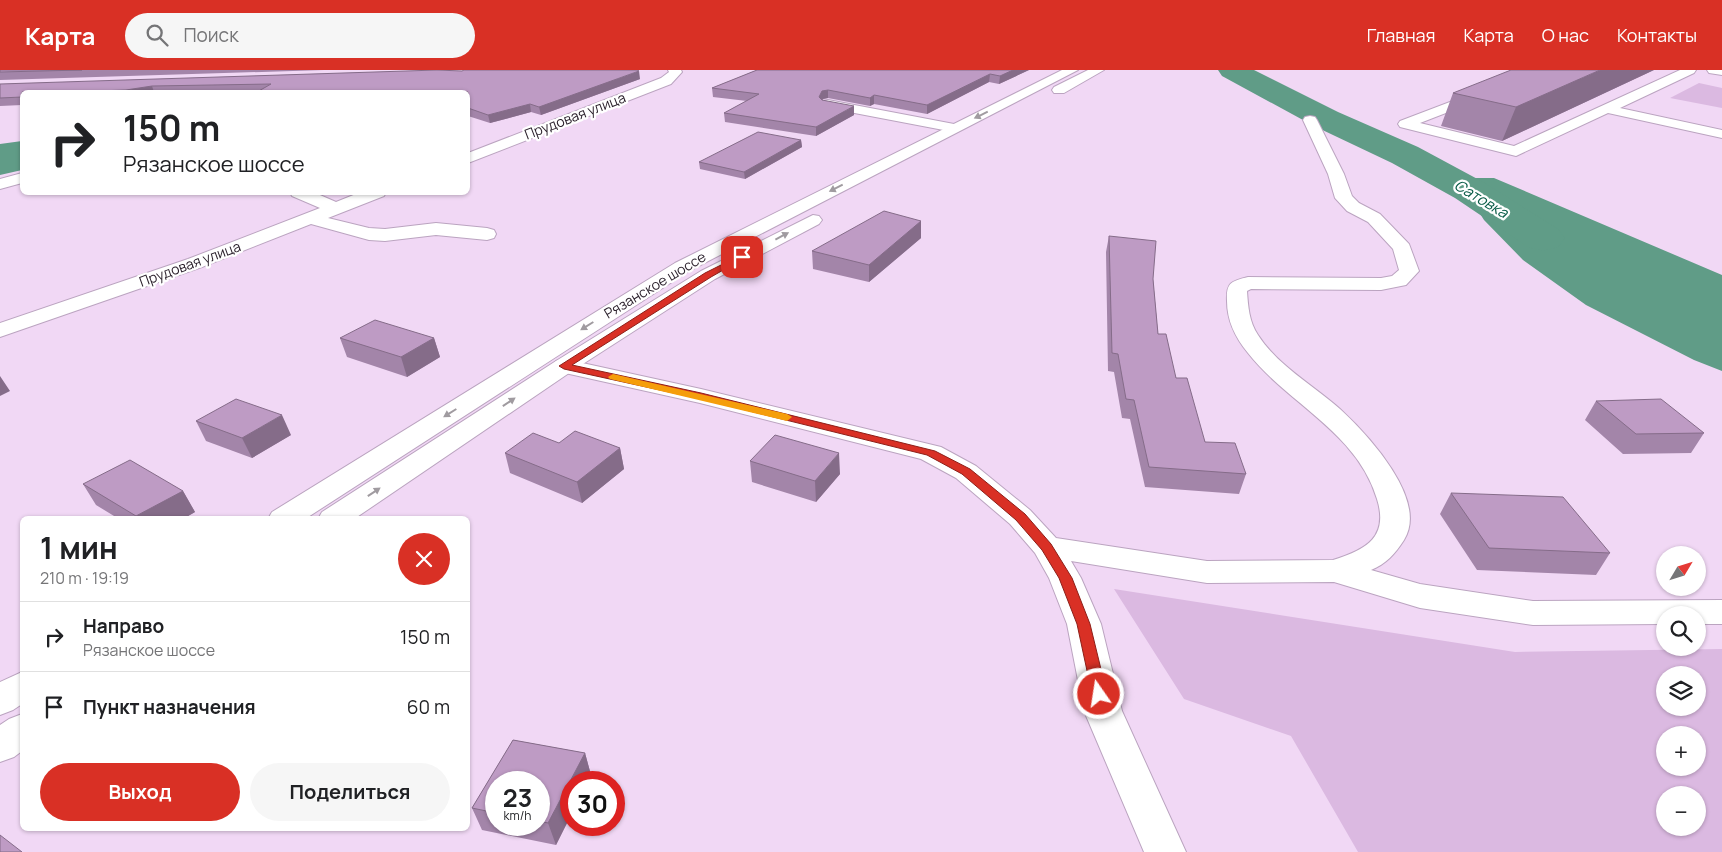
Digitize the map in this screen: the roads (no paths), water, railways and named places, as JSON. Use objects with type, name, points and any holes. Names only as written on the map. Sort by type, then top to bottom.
[{"type":"main road","name":"Прудовая улица","points":[[470,157],[666,81],[676,72],[674,70]]},
{"type":"main road","name":"Рязанское шоссе","points":[[288,516],[682,267],[1072,70]]},
{"type":"main road","name":"Рязанское шоссе","points":[[338,516],[564,366],[708,275],[1098,70]]},
{"type":"main road","points":[[1544,70],[1406,124],[1516,151],[1690,70]]},
{"type":"main road","points":[[1713,70],[1722,71]]},
{"type":"main road","points":[[1624,101],[1721,130]]},
{"type":"main road","points":[[828,104],[954,128]]},
{"type":"main road","points":[[1607,109],[1721,130]]},
{"type":"main road","points":[[1310,120],[1336,174],[1344,198],[1353,207],[1374,218],[1402,248],[1409,271],[1399,281],[1381,284],[1248,283],[1237,288],[1237,311],[1247,336],[1271,365],[1330,414],[1358,443],[1377,470],[1390,494],[1396,523],[1389,541],[1372,557],[1334,571]]},
{"type":"main road","points":[[0,184],[20,179]]},
{"type":"main road","points":[[305,195],[336,209]]},
{"type":"main road","name":"Прудовая улица","points":[[0,330],[195,263],[371,195]]},
{"type":"main road","points":[[311,219],[369,234],[385,235],[436,229],[487,234]]},
{"type":"main road","points":[[564,366],[701,396],[931,453],[966,472],[1020,517],[1047,547],[1065,578],[1084,624],[1103,711],[1165,852]]},
{"type":"main road","points":[[1047,547],[1208,572],[1334,571],[1420,596],[1532,612],[1722,612]]},
{"type":"main road","points":[[0,700],[20,687]]},
{"type":"main road","points":[[0,746],[20,731]]},
{"type":"water","points":[[20,141],[20,170],[0,175],[0,144]]},
{"type":"water","points":[[1471,178],[1494,178],[1722,275],[1722,371],[1694,360],[1586,305],[1523,260],[1484,220],[1468,195]]},
{"type":"waterway","name":"Сатовка","points":[[1232,70],[1326,119],[1405,155],[1469,190],[1543,238]]}]
